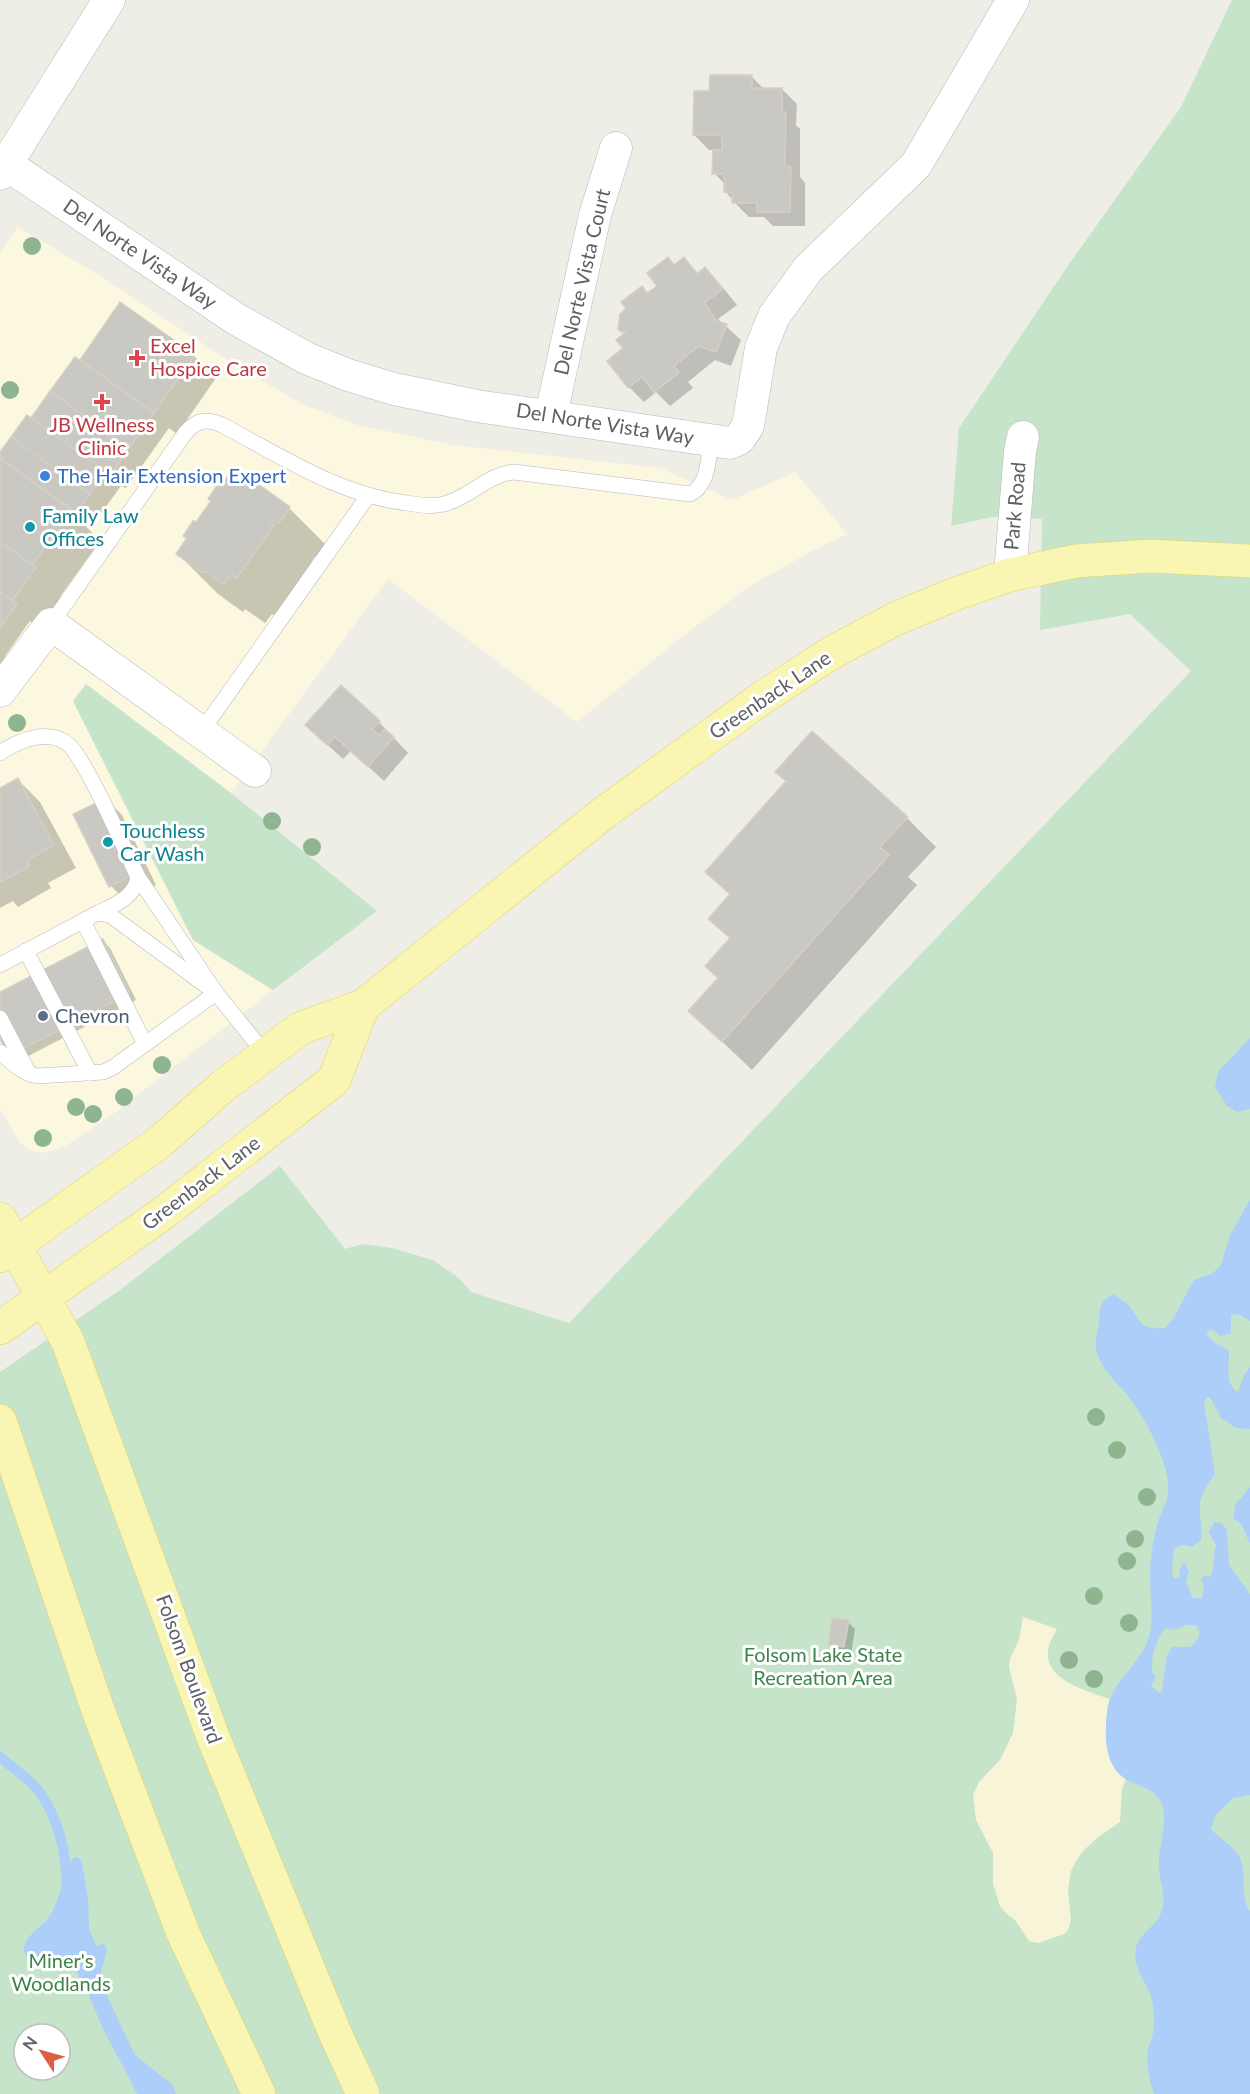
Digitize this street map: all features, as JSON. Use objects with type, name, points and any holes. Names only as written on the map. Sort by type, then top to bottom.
[{"type":"main road","name":"Greenback Lane","points":[[5,1240],[160,1141],[222,1088],[302,1028],[363,1006],[601,815],[762,698],[831,653],[895,619],[955,594],[1010,575],[1076,561],[1139,556],[1250,561]]},
{"type":"main road","name":"Greenback Lane","points":[[0,1328],[162,1215],[334,1080],[363,1006]]},
{"type":"main road","name":"Folsom Boulevard","points":[[5,1240],[45,1297],[68,1342],[213,1737],[334,2033],[363,2094]]},
{"type":"main road","points":[[0,1421],[99,1713],[183,1933],[260,2094]]},
{"type":"main road","points":[[0,1488],[48,1566]]},
{"type":"street","points":[[3,169],[109,0]]},
{"type":"street","name":"Del Norte Vista Way","points":[[3,169],[236,319],[306,358],[348,375],[394,389],[477,406],[551,415],[730,443],[744,434],[750,415],[761,348],[774,316],[808,269],[916,165],[1013,0]]},
{"type":"street","name":"Del Norte Vista Court","points":[[551,415],[596,214],[616,148]]},
{"type":"street","name":"Park Road","points":[[1010,575],[1023,437]]},
{"type":"street","points":[[0,691],[51,624],[255,771]]},
{"type":"lane","points":[[51,624],[186,432],[197,422],[209,420],[222,424],[318,476],[368,496],[416,504],[441,505],[456,501],[498,476],[514,472],[690,494],[699,489],[704,481],[711,440]]},
{"type":"lane","points":[[201,732],[368,496]]},
{"type":"lane","points":[[0,753],[32,737],[56,739],[69,745],[93,783],[138,878],[216,993],[266,1055]]},
{"type":"lane","points":[[0,965],[127,897],[134,890],[138,878]]},
{"type":"lane","points":[[98,913],[117,918],[216,993]]},
{"type":"lane","points":[[82,921],[145,1044]]},
{"type":"lane","points":[[27,951],[90,1073]]},
{"type":"lane","points":[[0,1052],[16,1066],[37,1076],[103,1072],[112,1068],[216,993]]},
{"type":"lane","points":[[0,1018],[29,1074]]},
{"type":"shaded area","points":[[18,227],[102,277],[238,367],[302,404],[357,425],[453,445],[660,468],[732,500],[795,472],[847,534],[753,584],[693,628],[577,722],[388,579],[231,793],[86,685],[73,701],[193,940],[273,990],[117,1111],[67,1145],[43,1153],[31,1151],[20,1143],[0,1109],[0,253]]},
{"type":"green space","name":"Folsom Lake State Recreation Area","points":[[1232,0],[1250,0],[1250,2094],[0,2094],[0,1372],[120,1290],[280,1166],[345,1249],[362,1244],[392,1248],[433,1260],[459,1278],[471,1292],[569,1323],[1191,671],[1130,614],[1040,630],[1042,519],[992,517],[951,526],[959,428],[1067,267],[1181,107]]},
{"type":"green space","points":[[86,684],[231,793],[377,911],[273,990],[193,940],[73,701]]},
{"type":"sand","points":[[1023,1617],[1057,1629],[1050,1644],[1048,1658],[1051,1667],[1058,1675],[1067,1682],[1109,1699],[1106,1729],[1114,1768],[1126,1779],[1122,1789],[1120,1822],[1098,1837],[1082,1852],[1071,1871],[1068,1891],[1071,1920],[1068,1930],[1064,1934],[1038,1943],[1029,1941],[1015,1920],[1000,1906],[993,1884],[993,1853],[976,1820],[973,1795],[979,1782],[1000,1760],[1013,1733],[1017,1699],[1009,1667],[1010,1659],[1019,1640]]},
{"type":"water","points":[[1250,1038],[1250,1109],[1237,1112],[1227,1106],[1215,1087],[1218,1072]]},
{"type":"water","points":[[1250,1200],[1250,1321],[1240,1315],[1231,1314],[1231,1333],[1221,1336],[1211,1329],[1206,1333],[1214,1342],[1229,1351],[1229,1380],[1238,1392],[1244,1375],[1250,1367],[1250,1429],[1236,1428],[1221,1418],[1210,1397],[1207,1397],[1204,1402],[1215,1474],[1200,1501],[1201,1540],[1192,1547],[1183,1545],[1174,1548],[1172,1571],[1174,1579],[1179,1577],[1184,1562],[1189,1572],[1186,1582],[1193,1598],[1202,1598],[1204,1584],[1200,1580],[1204,1576],[1210,1577],[1216,1545],[1209,1533],[1214,1522],[1221,1523],[1227,1530],[1229,1565],[1250,1594],[1250,1795],[1233,1798],[1215,1816],[1211,1829],[1239,1856],[1243,1870],[1245,1898],[1250,1911],[1250,2094],[1154,2094],[1147,2061],[1154,2028],[1153,2004],[1135,1956],[1137,1944],[1159,1918],[1163,1907],[1159,1861],[1164,1828],[1163,1806],[1152,1791],[1127,1780],[1116,1770],[1107,1750],[1106,1724],[1111,1697],[1148,1640],[1151,1620],[1152,1549],[1166,1503],[1168,1482],[1161,1456],[1148,1428],[1134,1404],[1098,1357],[1096,1342],[1101,1307],[1104,1301],[1113,1294],[1126,1303],[1145,1325],[1165,1328],[1173,1319],[1194,1280],[1212,1274],[1221,1265],[1230,1235]],"holes":[[[1185,1625],[1196,1625],[1200,1632],[1197,1640],[1190,1647],[1172,1647],[1167,1656],[1162,1691],[1159,1693],[1151,1686],[1156,1676],[1152,1672],[1152,1660],[1159,1638],[1165,1628],[1175,1630]]]},
{"type":"water","points":[[1250,1487],[1250,1544],[1242,1525],[1233,1518],[1235,1505]]},
{"type":"water","points":[[74,1857],[79,1858],[82,1862],[88,1899],[89,1929],[96,1946],[104,1943],[107,1950],[99,1979],[135,2055],[173,2085],[176,2094],[137,2094],[107,2037],[83,1983],[72,1966],[61,1961],[37,1961],[26,1956],[25,1945],[53,1910]]},
{"type":"building","points":[[710,75],[752,75],[752,88],[782,88],[782,112],[786,112],[785,166],[791,167],[790,212],[757,212],[757,203],[732,203],[732,192],[724,192],[724,174],[712,174],[713,150],[722,150],[722,135],[693,135],[694,91],[709,91]]},
{"type":"building","points":[[668,257],[674,265],[684,257],[697,274],[705,267],[723,289],[704,303],[717,321],[727,324],[716,352],[699,346],[674,366],[679,373],[654,392],[642,377],[628,388],[607,361],[623,348],[616,340],[626,332],[618,329],[620,314],[626,309],[621,302],[642,286],[647,293],[657,286],[647,273]]},
{"type":"building","name":"Excel Hospice Care","points":[[120,302],[195,355],[154,413],[80,360]]},
{"type":"building","name":"JB Wellness Clinic","points":[[75,357],[154,413],[129,448],[50,391]]},
{"type":"building","points":[[50,391],[129,448],[111,475],[31,418]]},
{"type":"building","points":[[27,415],[106,472],[90,494],[11,437]]},
{"type":"building","name":"The Hair Extension Expert","points":[[11,437],[90,494],[76,513],[0,458],[0,452]]},
{"type":"building","name":"Family Law Offices","points":[[0,458],[72,511],[32,565],[0,542]]},
{"type":"building","points":[[234,467],[290,507],[279,523],[274,519],[271,523],[274,525],[237,578],[231,575],[224,584],[205,571],[203,573],[176,554],[187,538],[183,536],[193,521],[196,522],[211,501],[208,499],[218,484],[221,486]]},
{"type":"building","points":[[0,542],[36,568],[12,601],[0,592]]},
{"type":"building","points":[[0,592],[17,604],[0,628]]},
{"type":"building","points":[[341,685],[380,721],[372,729],[379,735],[385,729],[394,737],[368,767],[335,737],[327,745],[305,725]]},
{"type":"building","points":[[812,731],[908,817],[880,847],[889,855],[722,1042],[688,1011],[718,978],[705,966],[730,938],[708,919],[730,894],[705,872],[786,781],[775,772]]},
{"type":"building","points":[[18,778],[54,845],[27,860],[30,866],[0,882],[0,788]]},
{"type":"building","name":"Touchless Car Wash","points":[[107,798],[142,870],[109,887],[73,814]]},
{"type":"building","name":"Chevron","points":[[103,939],[130,993],[9,1056],[0,1039],[0,992]]},
{"type":"building","points":[[832,1618],[849,1620],[844,1647],[828,1645]]},
{"type":"waterway","points":[[0,1757],[30,1782],[46,1802],[60,1838],[67,1888]]},
{"type":"place","name":"Excel Hospice Care","points":[[137,358]]},
{"type":"place","name":"JB Wellness Clinic","points":[[102,402]]},
{"type":"place","name":"The Hair Extension Expert","points":[[45,476]]},
{"type":"place","name":"Family Law Offices","points":[[30,527]]},
{"type":"place","name":"Touchless Car Wash","points":[[108,842]]},
{"type":"place","name":"Chevron","points":[[43,1016]]},
{"type":"park label","name":"Miner's Woodlands","points":[[61,1972]]}]
